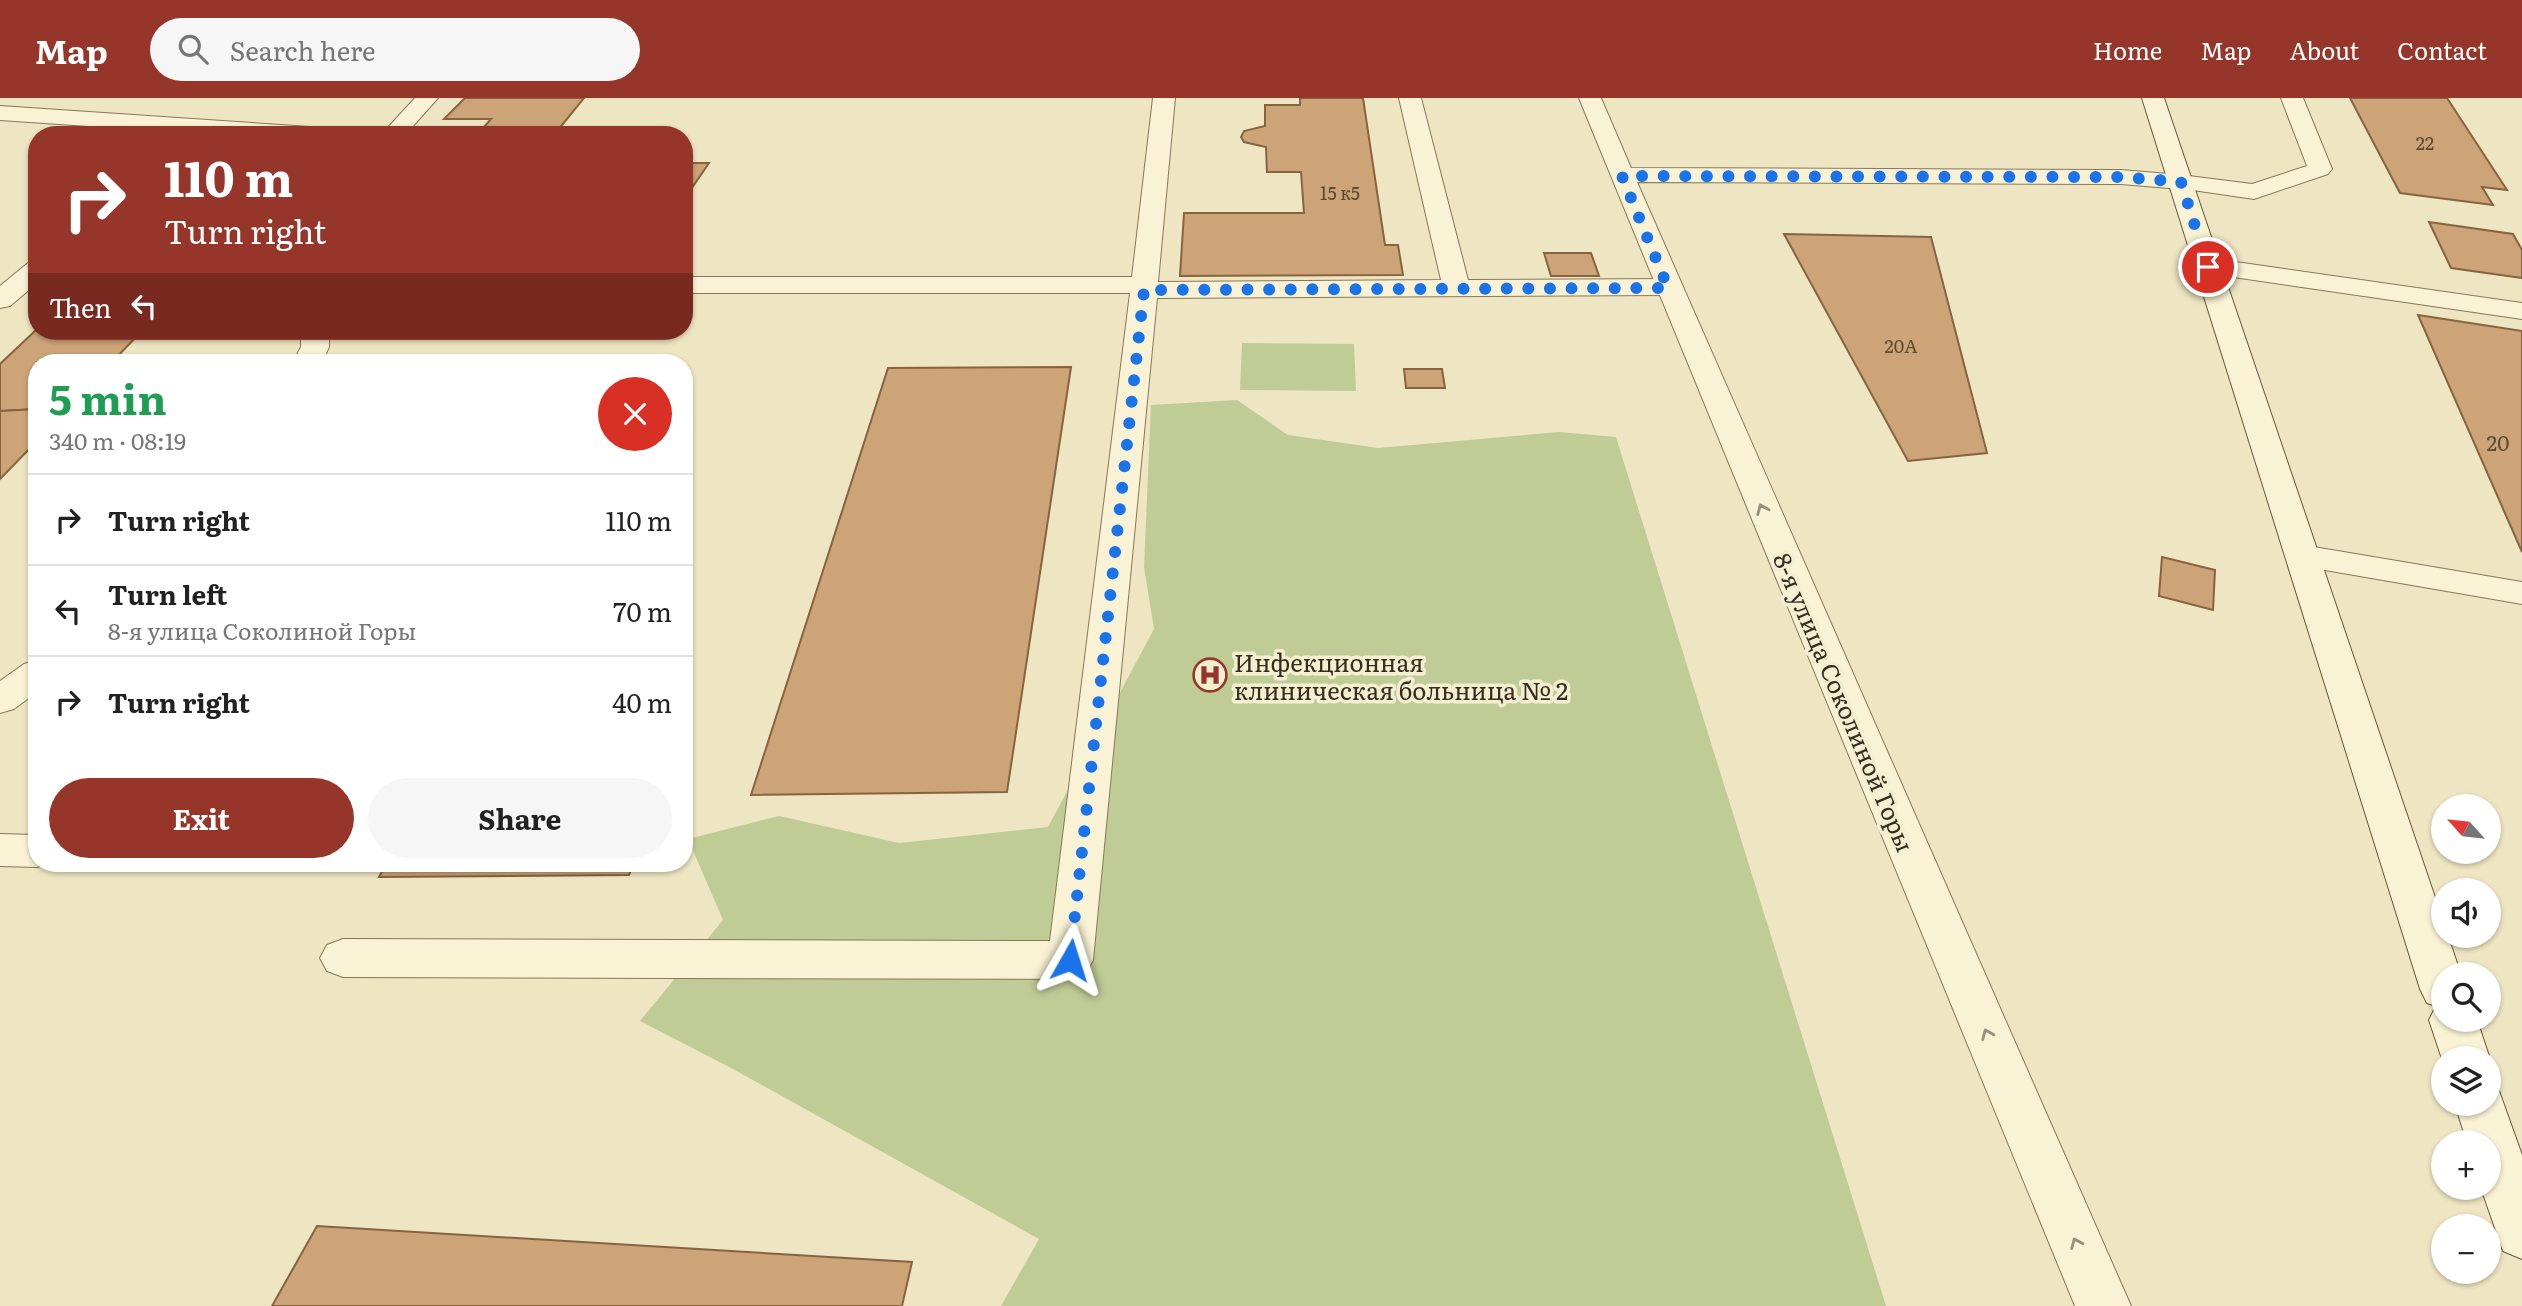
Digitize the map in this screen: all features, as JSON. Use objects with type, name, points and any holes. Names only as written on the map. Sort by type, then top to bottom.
[{"type":"street","points":[[400,126],[426,98]]},
{"type":"street","points":[[343,958],[1070,960],[1164,98]]},
{"type":"street","points":[[1410,98],[1457,289]]},
{"type":"street","name":"8-я улица Соколиной Горы","points":[[1590,98],[1668,288],[2103,1306]]},
{"type":"street","points":[[2153,98],[2434,962]]},
{"type":"street","points":[[1622,176],[2107,177],[2181,182],[2254,192],[2320,169],[2292,98]]},
{"type":"street","points":[[0,113],[192,126]]},
{"type":"street","points":[[2208,267],[2522,311]]},
{"type":"street","points":[[0,300],[28,277]]},
{"type":"street","points":[[693,285],[1668,288]]},
{"type":"street","points":[[2302,556],[2522,593]]},
{"type":"street","points":[[0,700],[28,680]]},
{"type":"street","points":[[0,850],[28,851]]},
{"type":"street","points":[[2484,1116],[2522,1233]]},
{"type":"green space","points":[[1242,343],[1354,344],[1356,391],[1240,390]]},
{"type":"green space","points":[[1237,400],[1288,435],[1378,448],[1559,432],[1616,437],[1886,1306],[1001,1306],[1039,1239],[733,1069],[640,1021],[723,920],[693,851],[693,838],[779,816],[899,843],[1048,827],[1154,629],[1144,567],[1151,405]]},
{"type":"building","points":[[465,98],[584,98],[561,126],[485,126],[491,119],[444,119]]},
{"type":"building","points":[[1300,98],[1363,98],[1385,245],[1398,245],[1403,275],[1180,276],[1184,213],[1304,213],[1301,172],[1267,172],[1266,147],[1244,142],[1241,137],[1244,131],[1265,126],[1265,105],[1300,105]]},
{"type":"building","points":[[2350,98],[2447,98],[2507,190],[2482,187],[2493,205],[2400,193]]},
{"type":"building","points":[[693,163],[709,163],[693,186]]},
{"type":"building","points":[[2429,222],[2513,234],[2522,250],[2522,278],[2451,268]]},
{"type":"building","points":[[1784,234],[1931,237],[1987,453],[1908,461]]},
{"type":"building","points":[[1544,253],[1591,253],[1599,276],[1551,276]]},
{"type":"building","points":[[2418,315],[2522,331],[2522,552]]},
{"type":"building","points":[[28,338],[28,340],[133,340],[120,354],[28,354],[28,409],[0,411],[0,364]]},
{"type":"building","points":[[1071,367],[1007,792],[751,795],[888,368]]},
{"type":"building","points":[[1404,369],[1442,369],[1445,388],[1406,388]]},
{"type":"building","points":[[28,409],[28,450],[0,479],[0,411]]},
{"type":"building","points":[[2162,557],[2215,570],[2213,610],[2159,596]]},
{"type":"building","points":[[382,872],[630,872],[629,875],[379,877]]},
{"type":"building","points":[[317,1226],[912,1262],[902,1306],[272,1306]]},
{"type":"place","name":"Инфекционная клиническая больница № 2","points":[[1210,675]]},
{"type":"route","points":[[1070,960],[1144,290],[1668,288],[1622,176],[2121,177],[2181,182],[2208,267]]}]
